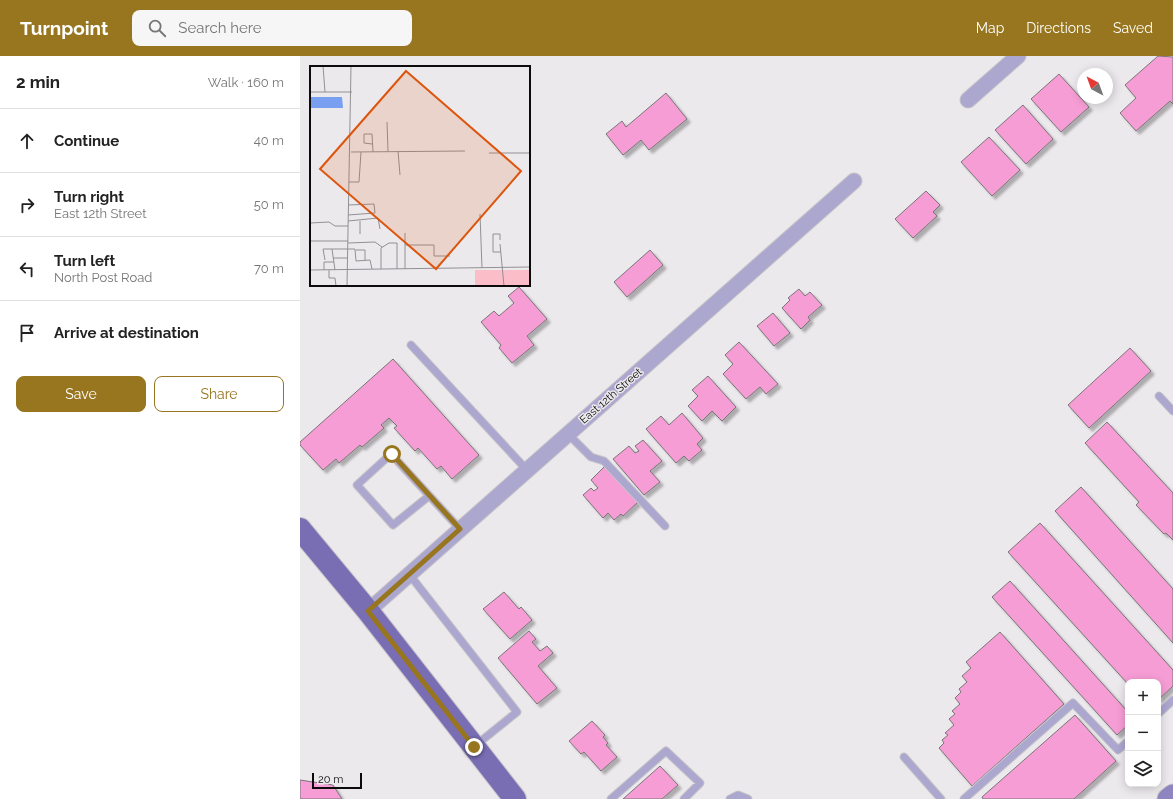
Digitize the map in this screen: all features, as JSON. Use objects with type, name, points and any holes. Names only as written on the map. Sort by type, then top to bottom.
[{"type":"main road","points":[[300,529],[368,611],[515,799]]},
{"type":"main road","points":[[1168,799],[1173,794]]},
{"type":"street","points":[[968,100],[1018,56]]},
{"type":"street","name":"East 12th Street","points":[[368,611],[854,181]]},
{"type":"lane","points":[[411,345],[527,470]]},
{"type":"lane","points":[[1159,396],[1173,411]]},
{"type":"lane","points":[[568,434],[591,457],[604,461],[665,526]]},
{"type":"lane","points":[[429,496],[393,525],[357,485],[392,454],[460,529]]},
{"type":"lane","points":[[409,574],[517,712],[474,747]]},
{"type":"lane","points":[[1161,711],[1173,700]]},
{"type":"lane","points":[[964,799],[1073,703],[1118,750],[1125,744]]},
{"type":"lane","points":[[611,799],[666,751],[700,783],[684,799]]},
{"type":"lane","points":[[904,757],[941,799]]},
{"type":"lane","points":[[730,799],[738,795],[748,799]]},
{"type":"building","points":[[1158,56],[1173,57],[1173,104],[1170,101],[1136,131],[1120,113],[1136,98],[1125,85]]},
{"type":"building","points":[[1059,74],[1077,94],[1077,104],[1086,104],[1089,107],[1061,132],[1031,99]]},
{"type":"building","points":[[666,93],[687,119],[649,150],[641,140],[623,155],[606,134],[622,121],[626,127]]},
{"type":"building","points":[[1023,105],[1053,139],[1026,164],[995,130]]},
{"type":"building","points":[[989,137],[1020,170],[992,196],[961,162]]},
{"type":"building","points":[[926,191],[940,205],[933,212],[937,216],[913,238],[895,219]]},
{"type":"building","points":[[650,250],[663,265],[627,297],[614,282]]},
{"type":"building","points":[[519,287],[547,319],[527,336],[534,345],[512,363],[499,348],[501,345],[481,322],[494,311],[499,316],[514,303],[508,296]]},
{"type":"building","points":[[799,289],[805,296],[810,292],[822,305],[808,317],[810,320],[801,329],[782,308],[790,300],[788,298]]},
{"type":"building","points":[[773,313],[790,333],[774,346],[757,326]]},
{"type":"building","points":[[739,342],[778,384],[766,394],[760,387],[746,399],[723,374],[733,364],[725,355]]},
{"type":"building","points":[[1130,348],[1151,371],[1089,428],[1068,405]]},
{"type":"building","points":[[393,359],[479,455],[452,479],[441,466],[437,469],[418,448],[415,451],[394,428],[397,426],[389,418],[381,425],[384,428],[362,447],[360,445],[339,463],[336,459],[323,470],[300,445],[300,442]]},
{"type":"building","points":[[708,376],[736,407],[722,421],[712,411],[702,421],[688,406],[698,396],[692,390]]},
{"type":"building","points":[[682,413],[703,438],[697,444],[702,450],[689,461],[684,456],[676,463],[646,429],[661,416],[669,425]]},
{"type":"building","points":[[1107,422],[1173,493],[1173,540],[1166,533],[1164,534],[1136,505],[1139,502],[1085,443]]},
{"type":"building","points":[[643,440],[662,461],[650,471],[660,482],[644,495],[613,459],[629,446],[635,453],[639,451],[635,446]]},
{"type":"building","points":[[605,466],[638,502],[623,516],[621,514],[614,520],[608,513],[603,518],[583,495],[591,488],[594,491],[598,488],[591,480]]},
{"type":"building","points":[[1081,487],[1173,589],[1173,643],[1055,511]]},
{"type":"building","points":[[1040,523],[1173,670],[1173,686],[1161,697],[1161,679],[1125,679],[1125,681],[1008,552]]},
{"type":"building","points":[[1010,581],[1125,709],[1125,728],[1117,735],[992,597]]},
{"type":"building","points":[[504,592],[519,609],[521,607],[532,620],[510,639],[483,609]]},
{"type":"building","points":[[529,631],[536,639],[532,642],[540,651],[547,646],[553,653],[538,666],[557,688],[537,704],[498,658]]},
{"type":"building","points":[[1000,632],[1064,704],[972,786],[939,748],[944,743],[942,740],[948,735],[945,733],[954,725],[949,719],[955,714],[952,711],[960,704],[955,698],[961,692],[959,689],[967,682],[962,676],[971,668],[966,662]]},
{"type":"building","points":[[1075,715],[1116,761],[1074,799],[983,799],[982,797]]},
{"type":"building","points":[[592,721],[605,735],[603,737],[608,743],[606,745],[617,757],[601,771],[584,752],[581,754],[569,741]]},
{"type":"building","points":[[660,766],[678,785],[662,799],[623,799]]},
{"type":"building","points":[[300,780],[333,785],[342,799],[300,799]]},
{"type":"route","points":[[392,454],[460,529],[368,611],[474,747]]}]
